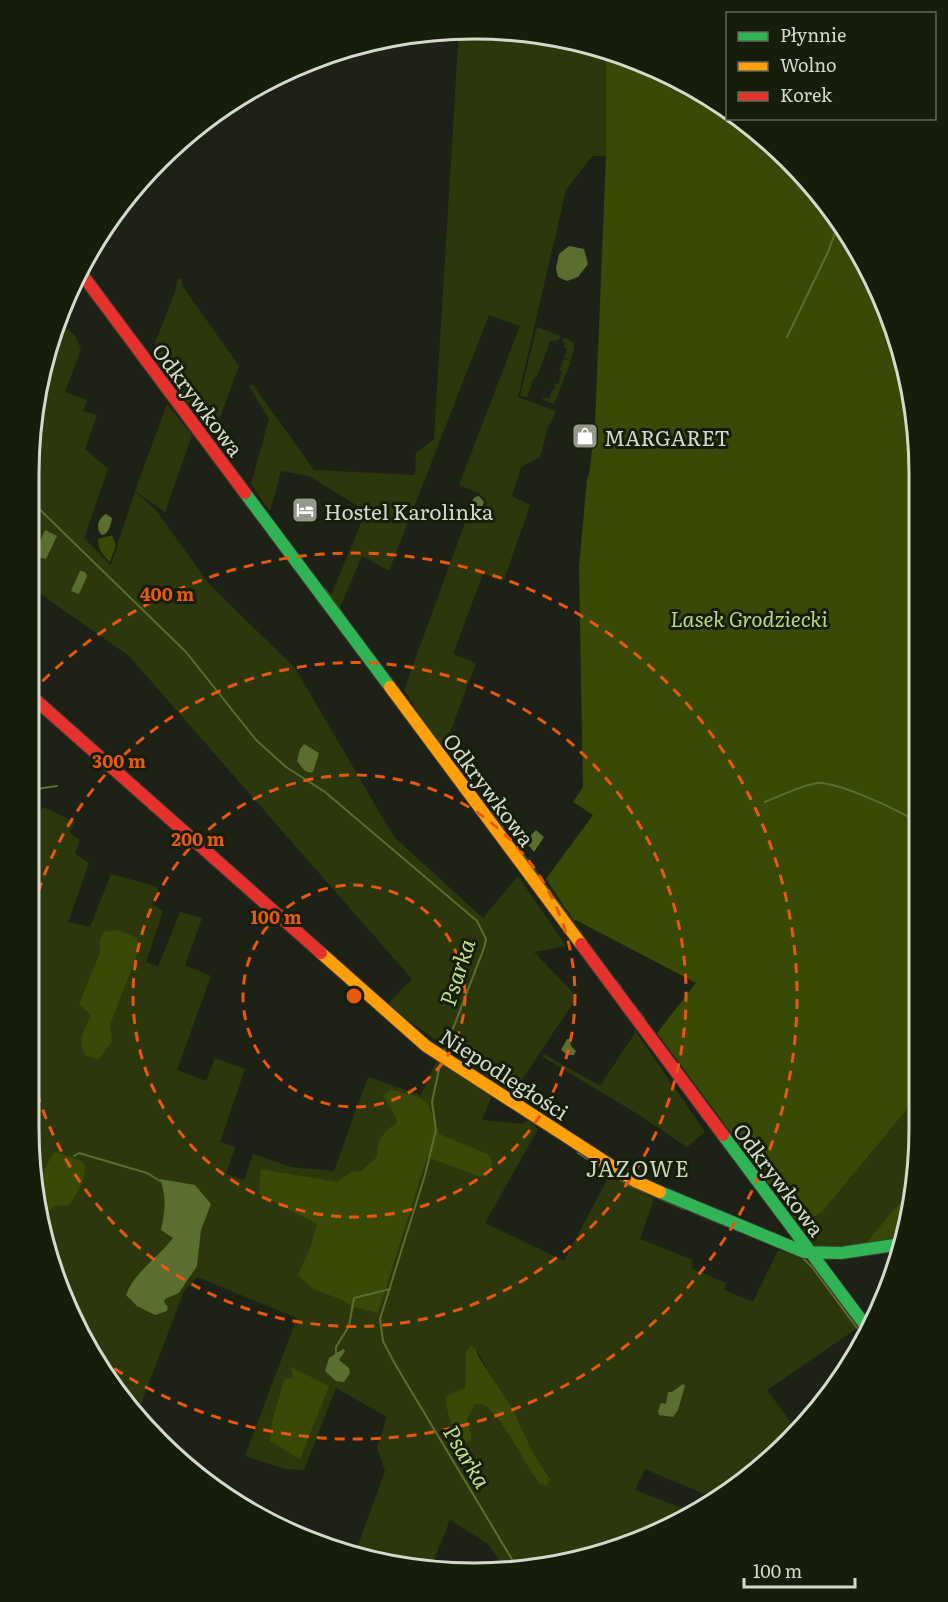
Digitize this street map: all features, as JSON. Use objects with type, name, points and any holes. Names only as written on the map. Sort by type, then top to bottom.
[{"type":"street","name":"Odkrywkowa","points":[[85,279],[863,1322]]},
{"type":"street","name":"Niepodległości","points":[[39,703],[426,1046],[635,1181],[804,1252],[839,1253],[893,1245]]},
{"type":"shaded area","points":[[458,40],[531,43],[559,47],[606,60],[606,156],[592,156],[566,190],[518,397],[556,411],[547,430],[540,457],[521,467],[512,496],[530,505],[504,580],[483,574],[453,654],[476,663],[446,743],[440,746],[404,690],[466,520],[480,521],[487,502],[479,493],[459,485],[520,326],[489,315],[389,571],[362,556],[338,612],[330,598],[366,511],[309,476],[281,471],[270,511],[251,484],[269,419],[249,386],[253,385],[314,470],[415,475],[416,453],[434,439]]},
{"type":"shaded area","points":[[569,246],[584,249],[588,264],[578,277],[567,281],[558,277],[556,268],[559,254]]},
{"type":"shaded area","points":[[177,279],[181,279],[183,287],[239,366],[213,436],[151,354],[176,289]]},
{"type":"shaded area","points":[[537,327],[560,336],[559,340],[550,341],[527,397],[520,396]]},
{"type":"shaded area","points":[[64,328],[74,334],[81,349],[65,392],[87,400],[83,411],[97,415],[85,449],[108,469],[84,538],[111,565],[135,492],[155,509],[209,584],[295,668],[394,837],[483,918],[518,876],[566,946],[534,952],[577,997],[517,1087],[504,1089],[387,1005],[412,979],[129,656],[39,593],[40,446],[47,389]]},
{"type":"shaded area","points":[[564,337],[574,343],[571,360],[564,358],[567,349],[564,347],[565,343],[562,342]]},
{"type":"shaded area","points":[[564,359],[571,361],[554,404],[543,398],[549,398],[552,390],[557,389],[554,386],[555,383],[558,384],[562,372],[559,370]]},
{"type":"shaded area","points":[[167,404],[192,435],[165,512],[135,491]]},
{"type":"shaded area","points":[[479,496],[484,502],[478,518],[468,517],[466,514],[470,504],[475,497]]},
{"type":"shaded area","points":[[106,514],[112,520],[108,531],[102,535],[98,524]]},
{"type":"shaded area","points":[[45,530],[57,536],[46,559],[39,557],[39,544]]},
{"type":"shaded area","points":[[80,571],[85,572],[87,576],[79,594],[71,591]]},
{"type":"shaded area","points":[[304,744],[319,753],[313,772],[306,771],[297,761]]},
{"type":"shaded area","points":[[43,807],[75,822],[69,832],[80,840],[75,854],[89,863],[68,922],[90,927],[111,874],[158,887],[152,904],[163,911],[146,962],[158,967],[180,912],[202,918],[185,965],[211,976],[177,1070],[206,1081],[215,1058],[245,1069],[220,1142],[235,1147],[226,1174],[244,1180],[253,1154],[291,1167],[334,1171],[368,1077],[421,1095],[437,1060],[492,1096],[482,1120],[522,1124],[528,1120],[538,1129],[485,1223],[564,1261],[609,1176],[654,1199],[640,1239],[693,1260],[691,1268],[726,1283],[724,1290],[753,1302],[778,1250],[806,1259],[859,1327],[767,1390],[792,1424],[761,1455],[716,1490],[708,1495],[645,1469],[635,1490],[684,1509],[640,1530],[587,1548],[559,1555],[502,1562],[488,1544],[450,1520],[434,1561],[389,1555],[358,1547],[385,1471],[377,1447],[387,1417],[336,1388],[304,1470],[285,1469],[245,1456],[297,1318],[197,1277],[184,1291],[140,1406],[112,1370],[84,1320],[62,1268],[47,1213],[39,1128],[39,817]],"holes":[[[151,1264],[191,1277],[179,1293],[165,1299],[164,1302],[126,1294],[129,1286]],[[476,1349],[531,1449],[550,1478],[540,1484],[502,1425],[488,1408],[480,1404],[475,1404],[467,1420],[471,1433],[453,1442],[465,1388],[466,1352]]]},
{"type":"shaded area","points":[[536,830],[544,837],[534,852],[525,841]]},
{"type":"shaded area","points":[[634,1029],[705,1132],[687,1147],[636,1113],[543,1057],[544,1054],[600,1086],[635,1033]]},
{"type":"shaded area","points":[[567,1039],[570,1039],[571,1046],[576,1051],[574,1055],[567,1055],[561,1050]]},
{"type":"shaded area","points":[[909,1107],[908,1156],[903,1199],[865,1244],[835,1249],[815,1248],[800,1227],[822,1212]]},
{"type":"shaded area","points":[[160,1179],[195,1185],[211,1204],[201,1230],[197,1266],[179,1293],[165,1299],[167,1311],[155,1315],[137,1306],[126,1295],[134,1279],[173,1238],[161,1230],[165,1204]]},
{"type":"shaded area","points":[[343,1349],[345,1351],[339,1360],[349,1368],[350,1373],[344,1382],[336,1381],[325,1371],[329,1358]]},
{"type":"shaded area","points":[[683,1384],[685,1386],[678,1410],[673,1417],[659,1415],[661,1403],[666,1404],[668,1392],[672,1392]]},
{"type":"green space","name":"Lasek Grodziecki","points":[[606,60],[640,72],[692,97],[739,129],[782,166],[836,232],[876,308],[886,334],[901,389],[909,474],[909,1107],[822,1212],[800,1226],[657,1033],[696,983],[574,921],[546,879],[593,815],[573,802],[583,787],[579,567],[587,479],[595,425],[606,156]]},
{"type":"green space","points":[[112,536],[116,545],[110,562],[101,552],[98,539]]},
{"type":"green space","points":[[118,930],[137,938],[138,952],[110,1025],[112,1041],[99,1060],[85,1055],[82,1035],[91,1015],[79,1004],[100,953],[100,940],[103,932]]},
{"type":"green space","points":[[391,1090],[417,1096],[428,1104],[439,1134],[488,1154],[492,1164],[489,1174],[481,1177],[427,1157],[378,1313],[353,1307],[343,1300],[315,1290],[298,1275],[309,1251],[317,1224],[259,1194],[261,1169],[337,1182],[352,1171],[360,1172],[377,1157],[382,1137],[397,1123],[396,1117],[383,1096]]},
{"type":"green space","points":[[55,1152],[79,1160],[85,1165],[80,1186],[69,1205],[55,1206],[47,1213],[42,1179]]},
{"type":"green space","points":[[903,1199],[894,1240],[865,1244]]},
{"type":"green space","points":[[470,1346],[476,1349],[478,1356],[513,1410],[531,1449],[550,1479],[547,1485],[540,1484],[502,1425],[483,1405],[475,1404],[467,1420],[471,1440],[458,1446],[453,1442],[453,1429],[446,1396],[465,1388],[466,1352]]},
{"type":"green space","points":[[291,1367],[329,1386],[300,1459],[270,1441],[272,1422],[284,1380],[293,1377]]},
{"type":"waterway","points":[[787,337],[836,231]]},
{"type":"waterway","name":"Psarka","points":[[39,509],[186,652],[256,740],[286,767],[325,792],[477,921],[486,939],[484,948],[444,1052]]},
{"type":"waterway","points":[[325,589],[348,621]]},
{"type":"waterway","points":[[355,630],[361,639]]},
{"type":"waterway","points":[[448,755],[457,767]]},
{"type":"waterway","points":[[465,777],[471,786]]},
{"type":"waterway","points":[[765,802],[807,785],[829,784],[870,799],[909,818]]},
{"type":"waterway","points":[[39,789],[57,786]]},
{"type":"waterway","points":[[480,797],[483,801]]},
{"type":"waterway","points":[[491,811],[503,828]]},
{"type":"waterway","points":[[519,849],[606,968]]},
{"type":"waterway","points":[[615,980],[621,987]]},
{"type":"waterway","points":[[633,1004],[644,1018]]},
{"type":"waterway","name":"Psarka","points":[[441,1060],[432,1102],[436,1130],[425,1175],[380,1319],[383,1341],[513,1561]]},
{"type":"waterway","points":[[74,1156],[79,1153],[147,1173],[160,1181]]},
{"type":"waterway","points":[[578,1153],[628,1185],[684,1209]]},
{"type":"waterway","points":[[695,1213],[726,1226]]},
{"type":"waterway","points":[[802,1257],[857,1328]]},
{"type":"waterway","points":[[336,1355],[336,1347],[349,1326],[354,1298],[390,1289]]},
{"type":"traffic: fast","points":[[245,493],[390,687]]},
{"type":"traffic: fast","points":[[723,1135],[863,1322]]},
{"type":"traffic: fast","points":[[660,1192],[804,1252],[841,1253],[893,1245]]},
{"type":"traffic: slow","points":[[390,687],[581,944]]},
{"type":"traffic: slow","points":[[321,953],[426,1046],[635,1181],[660,1192]]},
{"type":"traffic: jam","points":[[85,279],[245,493]]},
{"type":"traffic: jam","points":[[39,703],[321,953]]},
{"type":"traffic: jam","points":[[581,944],[723,1135]]},
{"type":"place","name":"MARGARET","points":[[585,436]]},
{"type":"place","name":"Hostel Karolinka","points":[[305,510]]},
{"type":"district","name":"JAZOWE","points":[[638,1167]]}]
